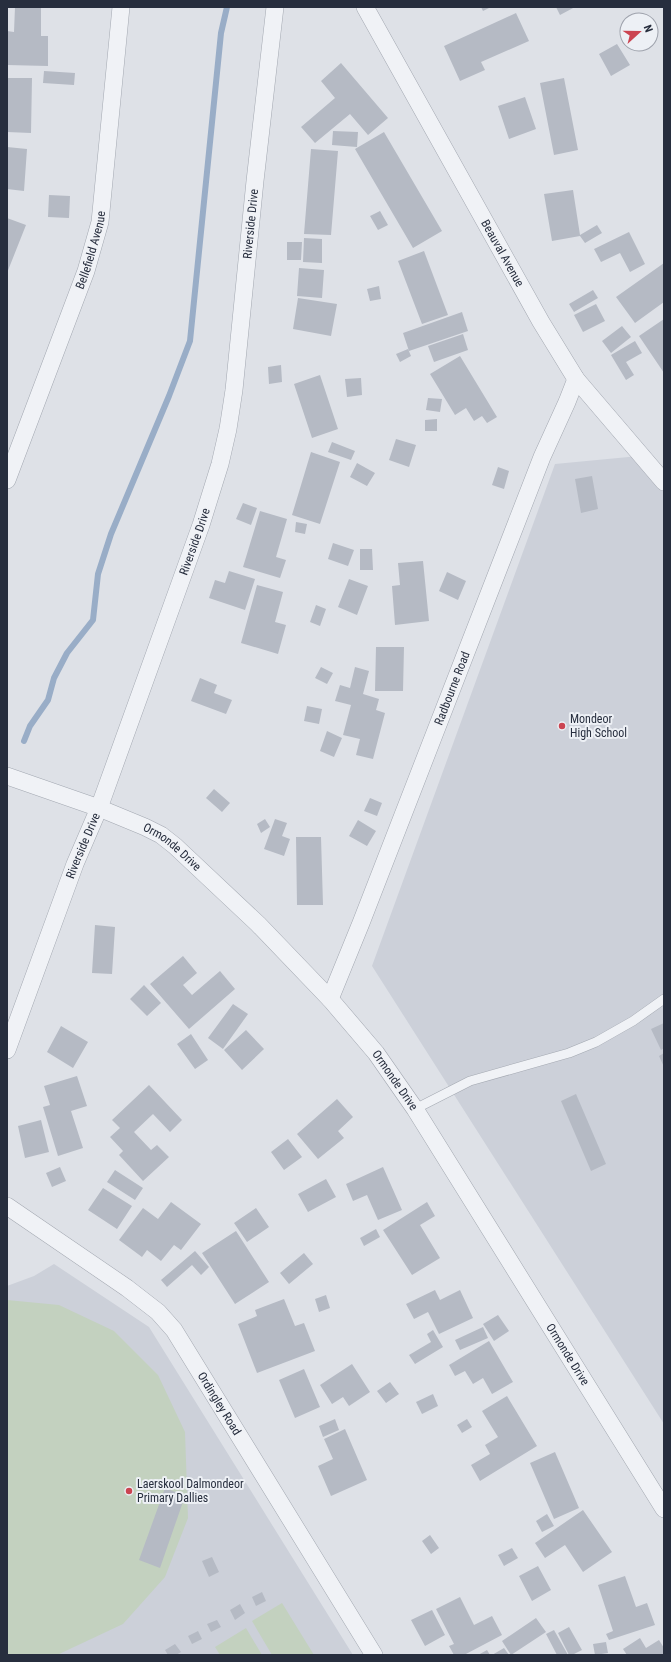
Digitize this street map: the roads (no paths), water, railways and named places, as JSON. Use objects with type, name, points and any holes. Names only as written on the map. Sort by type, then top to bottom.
[{"type":"street","name":"Bellefield Avenue","points":[[7,480],[86,271],[94,246],[101,215],[120,7]]},
{"type":"street","name":"Riverside Drive","points":[[7,1050],[75,864],[99,808],[205,512],[224,450],[234,390],[255,181],[275,7]]},
{"type":"street","name":"Beauval Avenue","points":[[365,7],[541,322],[576,379],[664,482]]},
{"type":"street","name":"Radbourne Road","points":[[330,999],[359,930],[542,457],[576,379]]},
{"type":"street","name":"Ormonde Drive","points":[[7,776],[99,808],[161,835],[175,846],[258,924],[330,999],[376,1053],[415,1109],[664,1509]]},
{"type":"street","name":"Ordingley Road","points":[[7,1206],[127,1288],[158,1312],[174,1330],[374,1655]]},
{"type":"lane","points":[[415,1109],[470,1081],[569,1053],[596,1042],[633,1021],[664,999]]},
{"type":"waterway","points":[[24,741],[30,726],[48,700],[54,678],[67,653],[93,620],[98,574],[111,534],[169,396],[190,341],[221,33],[227,7]]},
{"type":"place","name":"Mondeor High School","points":[[562,726]]},
{"type":"place","name":"Laerskool Dalmondeor Primary Dallies","points":[[129,1491]]}]
